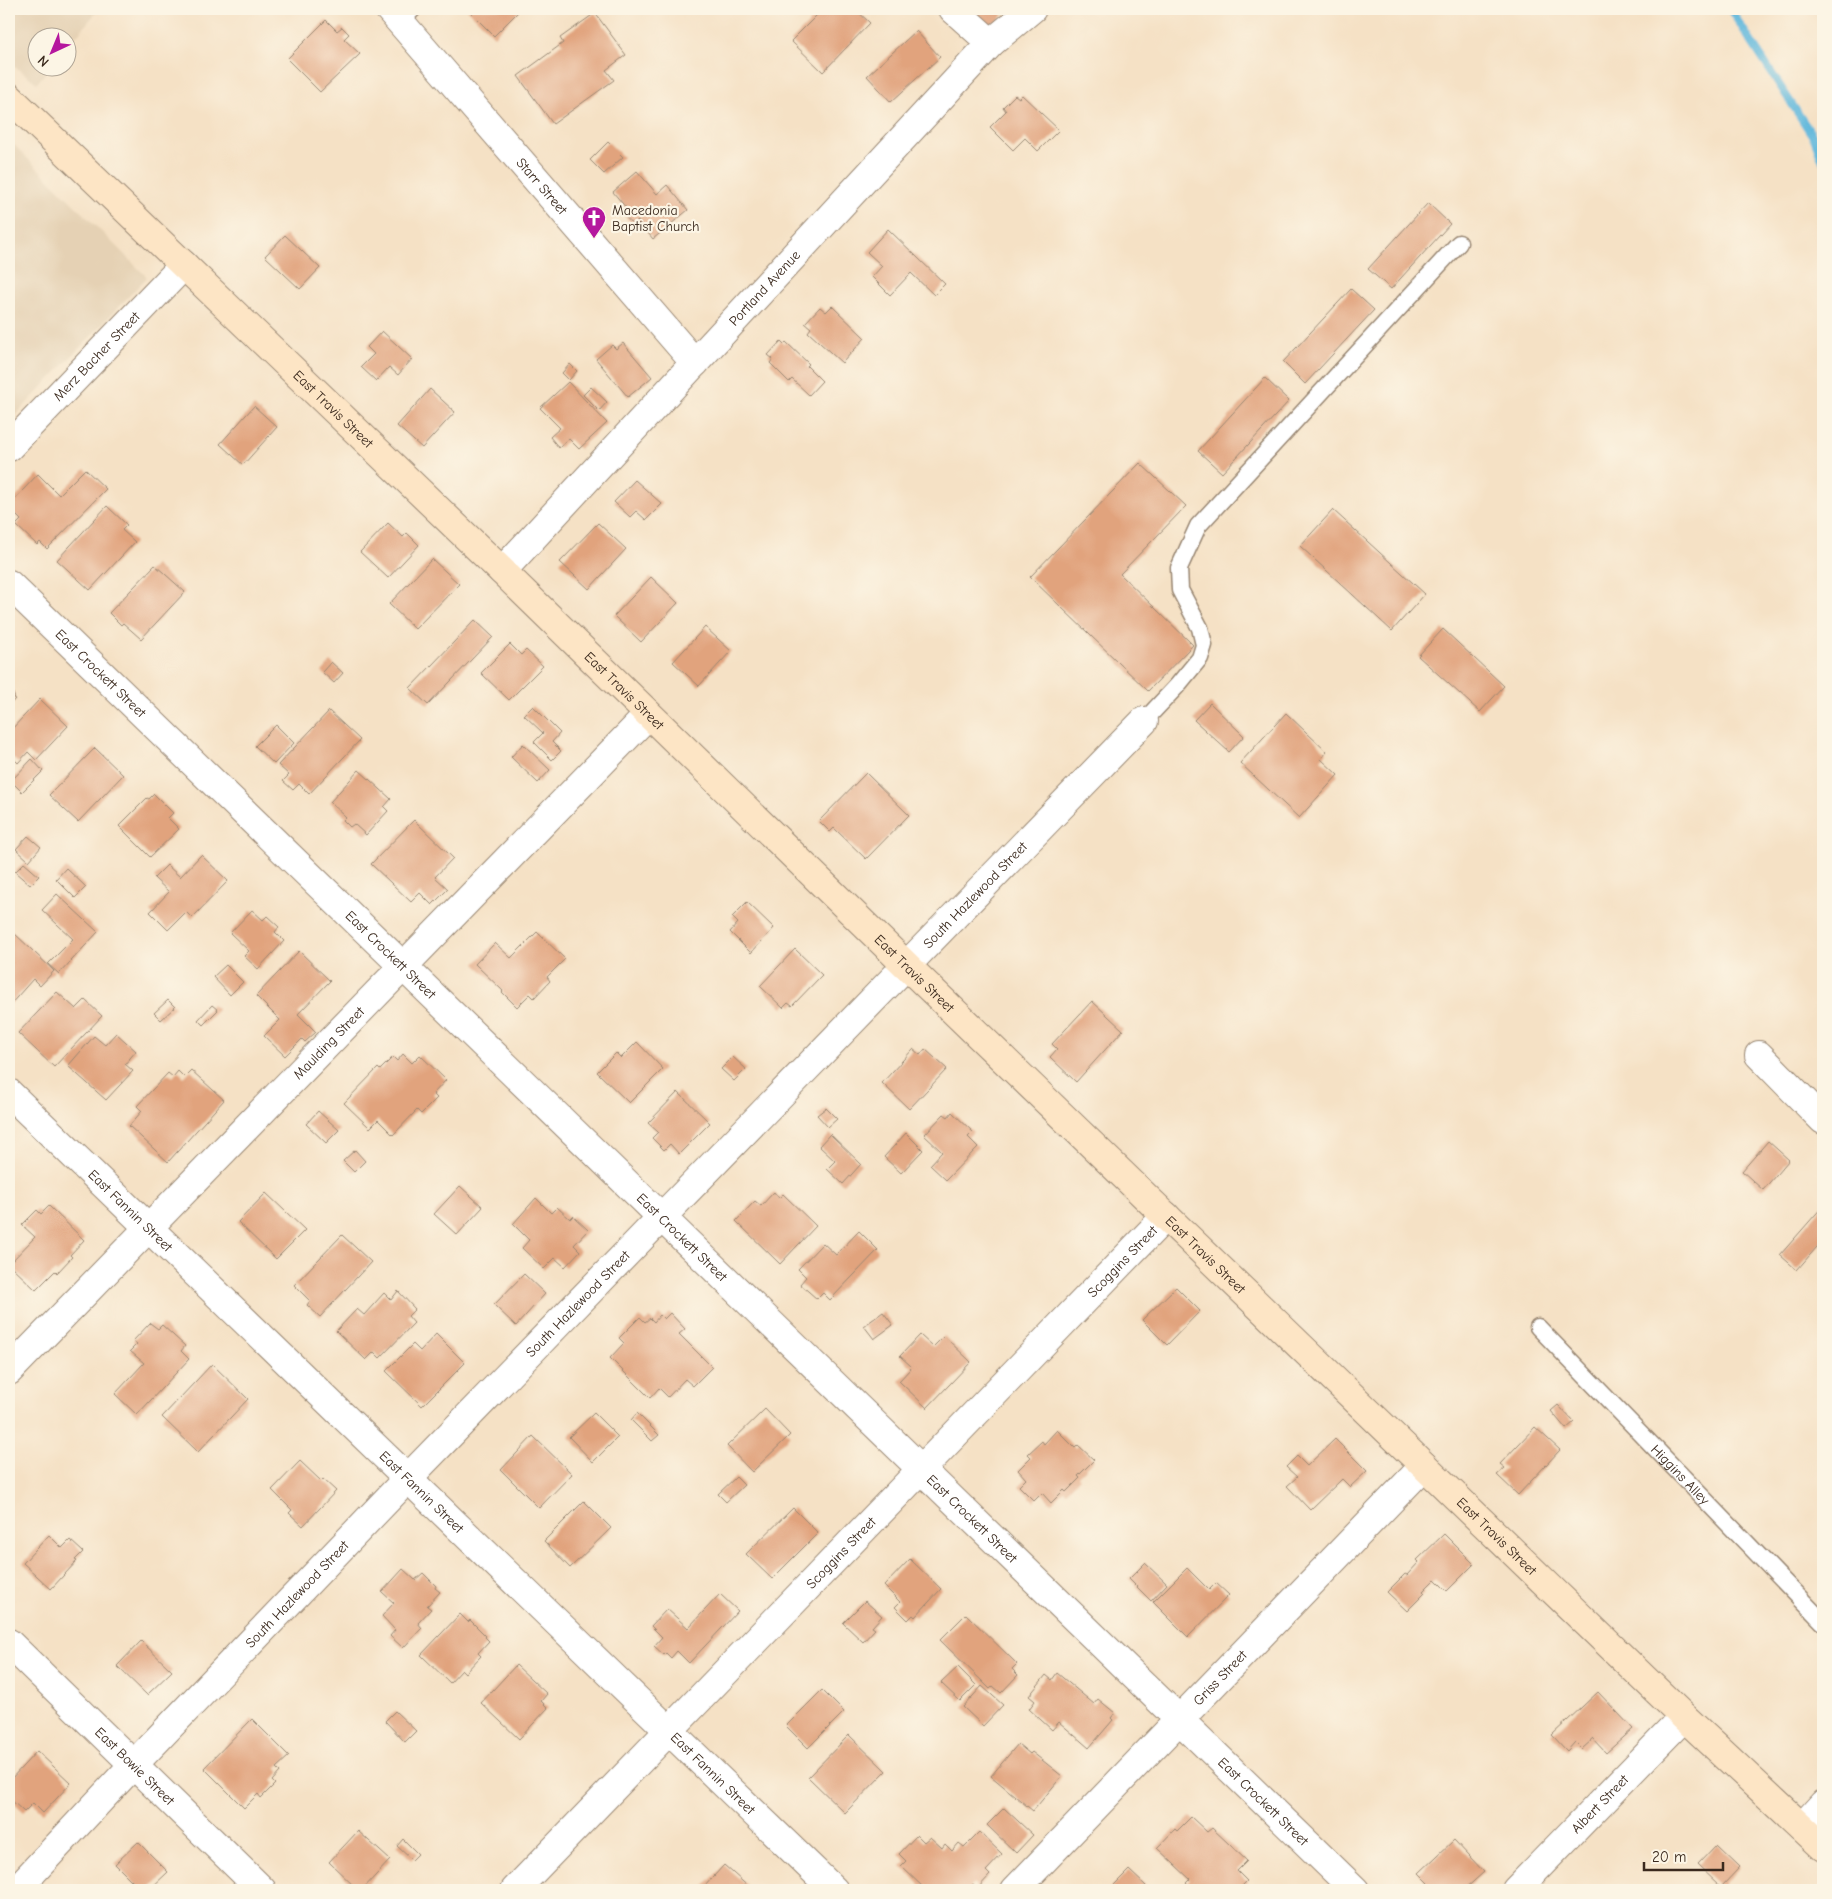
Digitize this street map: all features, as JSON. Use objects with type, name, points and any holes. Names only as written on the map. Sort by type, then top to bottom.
[{"type":"street","points":[[953,9],[991,44]]},
{"type":"street","name":"Portland Avenue","points":[[502,572],[991,44],[1032,9]]},
{"type":"street","name":"Starr Street","points":[[401,13],[695,363]]},
{"type":"street","name":"East Travis Street","points":[[9,97],[1684,1717],[1823,1846]]},
{"type":"street","name":"Merz Bacher Street","points":[[9,447],[184,265]]},
{"type":"street","name":"East Crockett Street","points":[[9,584],[1355,1890]]},
{"type":"street","name":"Maulding Street","points":[[9,1370],[648,716]]},
{"type":"street","name":"South Hazlewood Street","points":[[16,1890],[408,1478],[662,1219],[1144,721]]},
{"type":"street","points":[[1759,1055],[1823,1120]]},
{"type":"street","name":"East Fannin Street","points":[[9,1093],[834,1890]]},
{"type":"street","name":"Scoggins Street","points":[[515,1890],[1166,1216]]},
{"type":"street","name":"Griss Street","points":[[1015,1890],[1424,1466]]},
{"type":"street","name":"East Bowie Street","points":[[9,1643],[262,1890]]},
{"type":"street","name":"Albert Street","points":[[1516,1890],[1684,1717]]},
{"type":"street","points":[[1802,1827],[1823,1804]]},
{"type":"lane","points":[[1144,721],[1200,658],[1204,644],[1200,628],[1180,590],[1179,568],[1198,526],[1459,243]]},
{"type":"lane","name":"Higgins Alley","points":[[1538,1327],[1823,1622]]},
{"type":"shaded area","points":[[9,9],[99,9],[78,34],[78,28],[28,28],[28,76],[9,62]]},
{"type":"shaded area","points":[[30,78],[41,78],[37,83]]},
{"type":"shaded area","points":[[9,140],[147,277],[9,422]]},
{"type":"building","points":[[467,9],[521,9],[494,36]]},
{"type":"building","points":[[823,9],[855,9],[870,23],[823,72],[791,41]]},
{"type":"building","points":[[959,9],[999,9],[1004,13],[988,33]]},
{"type":"building","points":[[595,13],[626,55],[606,70],[614,80],[553,124],[518,76],[563,43],[560,38]]},
{"type":"building","points":[[326,20],[337,31],[342,27],[349,34],[344,39],[360,54],[320,92],[287,59]]},
{"type":"building","points":[[916,31],[940,57],[891,102],[867,76]]},
{"type":"building","points":[[1015,95],[1019,98],[1022,95],[1059,130],[1038,151],[1025,138],[1013,150],[990,127],[1006,111],[1003,107]]},
{"type":"building","points":[[608,142],[623,157],[604,174],[590,160]]},
{"type":"building","points":[[637,171],[657,194],[667,185],[688,210],[653,239],[638,221],[633,225],[622,213],[627,209],[613,192]]},
{"type":"building","points":[[1428,203],[1450,224],[1391,289],[1368,269]]},
{"type":"building","points":[[888,229],[945,284],[934,295],[911,273],[890,295],[872,277],[882,266],[867,252]]},
{"type":"building","points":[[285,235],[320,268],[300,289],[265,256]]},
{"type":"building","points":[[1351,289],[1374,310],[1305,384],[1283,362]]},
{"type":"building","points":[[832,306],[865,338],[842,363],[808,332],[811,328],[805,323],[820,307],[826,312]]},
{"type":"building","points":[[382,331],[412,359],[398,375],[389,367],[376,381],[361,367],[374,354],[367,347]]},
{"type":"building","points":[[781,341],[784,344],[786,342],[809,364],[807,366],[822,381],[809,395],[792,379],[789,382],[770,363],[773,359],[768,355]]},
{"type":"building","points":[[623,343],[652,377],[628,397],[596,359],[612,345],[616,349]]},
{"type":"building","points":[[570,364],[577,371],[569,380],[562,373]]},
{"type":"building","points":[[1265,378],[1289,401],[1222,473],[1198,451]]},
{"type":"building","points":[[568,382],[607,423],[579,449],[569,439],[559,448],[550,437],[560,428],[540,408]]},
{"type":"building","points":[[591,387],[607,402],[599,411],[583,395]]},
{"type":"building","points":[[430,389],[455,412],[422,448],[397,426]]},
{"type":"building","points":[[254,406],[277,427],[243,465],[220,444]]},
{"type":"building","points":[[1140,463],[1186,506],[1120,574],[1193,645],[1148,691],[1030,577]]},
{"type":"building","points":[[85,469],[106,489],[47,549],[40,542],[37,545],[16,525],[21,520],[9,508],[9,505],[38,474],[59,495]]},
{"type":"building","points":[[635,480],[662,504],[646,520],[636,511],[630,517],[614,502]]},
{"type":"building","points":[[107,506],[127,525],[122,530],[135,542],[90,590],[57,560]]},
{"type":"building","points":[[1333,510],[1425,594],[1392,631],[1300,546]]},
{"type":"building","points":[[388,523],[403,537],[407,533],[419,545],[388,578],[360,552]]},
{"type":"building","points":[[598,523],[626,549],[589,589],[560,562]]},
{"type":"building","points":[[432,559],[459,584],[415,629],[389,604]]},
{"type":"building","points":[[155,565],[185,592],[141,639],[123,623],[121,625],[109,613]]},
{"type":"building","points":[[651,577],[678,603],[641,642],[614,616]]},
{"type":"building","points":[[475,620],[493,637],[428,705],[410,688]]},
{"type":"building","points":[[705,627],[731,651],[699,686],[673,662]]},
{"type":"building","points":[[1443,629],[1504,686],[1480,712],[1418,656]]},
{"type":"building","points":[[510,644],[521,655],[526,650],[543,666],[509,700],[481,673]]},
{"type":"building","points":[[331,662],[343,673],[334,683],[322,672]]},
{"type":"building","points":[[9,682],[15,699],[9,706]]},
{"type":"building","points":[[40,699],[68,726],[36,760],[28,752],[18,763],[9,754],[9,732]]},
{"type":"building","points":[[1210,703],[1244,736],[1229,752],[1194,720]]},
{"type":"building","points":[[533,706],[560,733],[552,742],[561,751],[552,760],[534,742],[543,733],[524,715]]},
{"type":"building","points":[[329,711],[360,740],[309,794],[299,784],[293,790],[283,781],[289,775],[278,765]]},
{"type":"building","points":[[1286,713],[1327,752],[1321,759],[1338,775],[1299,818],[1240,763]]},
{"type":"building","points":[[276,725],[294,743],[274,764],[255,746]]},
{"type":"building","points":[[523,744],[550,770],[538,783],[511,757]]},
{"type":"building","points":[[95,748],[123,775],[78,822],[49,795]]},
{"type":"building","points":[[32,759],[43,771],[22,792],[11,781]]},
{"type":"building","points":[[359,770],[391,799],[384,807],[388,811],[366,835],[354,824],[350,827],[343,820],[346,817],[330,802]]},
{"type":"building","points":[[866,773],[909,815],[866,859],[834,828],[830,832],[819,821]]},
{"type":"building","points":[[154,794],[173,813],[168,818],[179,829],[150,857],[119,826],[147,798],[149,799]]},
{"type":"building","points":[[414,820],[453,858],[435,877],[448,889],[432,905],[420,893],[411,902],[371,864]]},
{"type":"building","points":[[28,836],[41,847],[29,861],[16,849]]},
{"type":"building","points":[[201,855],[228,881],[192,918],[186,912],[168,930],[150,912],[169,892],[154,878],[167,865],[180,877]]},
{"type":"building","points":[[24,863],[39,876],[30,885],[15,872]]},
{"type":"building","points":[[66,868],[86,887],[75,898],[56,879]]},
{"type":"building","points":[[57,894],[98,932],[59,974],[48,964],[73,939],[42,910]]},
{"type":"building","points":[[747,902],[774,928],[751,953],[730,932],[738,923],[732,917]]},
{"type":"building","points":[[252,910],[263,920],[267,916],[279,927],[275,932],[284,941],[258,969],[244,956],[249,951],[230,933]]},
{"type":"building","points":[[13,932],[54,971],[40,986],[33,979],[9,1006],[9,938]]},
{"type":"building","points":[[537,932],[565,959],[547,977],[550,981],[534,998],[530,994],[517,1007],[475,964],[495,943],[511,958]]},
{"type":"building","points":[[795,949],[822,975],[792,1006],[788,1003],[783,1008],[760,986]]},
{"type":"building","points":[[299,951],[330,981],[298,1014],[316,1032],[305,1042],[302,1039],[285,1056],[264,1036],[280,1020],[256,996]]},
{"type":"building","points":[[226,965],[243,982],[230,995],[213,977]]},
{"type":"building","points":[[57,992],[76,1009],[85,1000],[102,1016],[54,1067],[18,1033]]},
{"type":"building","points":[[168,1000],[175,1007],[161,1020],[154,1013]]},
{"type":"building","points":[[1092,1001],[1123,1030],[1076,1082],[1050,1057],[1057,1049],[1052,1044]]},
{"type":"building","points":[[212,1005],[218,1010],[203,1025],[198,1020]]},
{"type":"building","points":[[116,1033],[136,1051],[125,1064],[133,1071],[106,1100],[68,1066],[94,1036],[105,1045]]},
{"type":"building","points":[[637,1042],[663,1069],[629,1103],[597,1072],[616,1053],[621,1058]]},
{"type":"building","points":[[913,1049],[920,1055],[925,1049],[947,1069],[909,1109],[882,1083]]},
{"type":"building","points":[[403,1054],[412,1063],[420,1055],[446,1080],[433,1094],[437,1098],[421,1114],[417,1110],[393,1135],[378,1120],[370,1128],[344,1103],[378,1068],[380,1070],[393,1057],[397,1061]]},
{"type":"building","points":[[733,1057],[746,1069],[734,1081],[721,1069]]},
{"type":"building","points":[[191,1070],[224,1100],[168,1162],[129,1126],[142,1111],[137,1106],[168,1073],[173,1077],[178,1071],[184,1077]]},
{"type":"building","points":[[678,1092],[710,1123],[679,1154],[670,1144],[664,1150],[652,1138],[658,1132],[648,1123]]},
{"type":"building","points":[[826,1108],[837,1119],[828,1127],[817,1115]]},
{"type":"building","points":[[318,1111],[339,1130],[326,1143],[306,1124]]},
{"type":"building","points":[[952,1112],[973,1132],[968,1137],[978,1147],[946,1180],[930,1165],[942,1152],[924,1135],[944,1114],[948,1117]]},
{"type":"building","points":[[906,1133],[923,1150],[901,1173],[884,1157]]},
{"type":"building","points":[[830,1134],[861,1164],[843,1184],[827,1169],[835,1161],[819,1146]]},
{"type":"building","points":[[1768,1141],[1789,1160],[1763,1190],[1742,1171]]},
{"type":"building","points":[[355,1150],[365,1161],[354,1172],[343,1161]]},
{"type":"building","points":[[460,1186],[483,1207],[457,1235],[434,1214]]},
{"type":"building","points":[[774,1192],[779,1198],[783,1194],[816,1226],[780,1264],[736,1221],[755,1201],[761,1206]]},
{"type":"building","points":[[266,1193],[305,1230],[276,1259],[238,1222]]},
{"type":"building","points":[[536,1198],[551,1213],[557,1207],[570,1219],[573,1216],[588,1230],[574,1245],[580,1251],[565,1267],[555,1258],[544,1269],[522,1248],[529,1240],[513,1224]]},
{"type":"building","points":[[49,1206],[84,1240],[57,1273],[55,1271],[36,1290],[9,1264],[35,1237],[22,1225],[37,1210],[41,1214]]},
{"type":"building","points":[[1823,1206],[1823,1240],[1797,1270],[1780,1255]]},
{"type":"building","points":[[859,1231],[878,1250],[830,1300],[823,1293],[817,1299],[800,1284],[806,1277],[798,1269],[823,1243],[836,1255]]},
{"type":"building","points":[[342,1235],[371,1262],[320,1317],[307,1305],[310,1301],[294,1285]]},
{"type":"building","points":[[524,1274],[545,1294],[516,1326],[494,1305]]},
{"type":"building","points":[[1176,1287],[1200,1311],[1167,1345],[1142,1320]]},
{"type":"building","points":[[398,1291],[415,1309],[408,1316],[414,1323],[380,1358],[374,1352],[366,1360],[336,1331],[357,1309],[364,1315],[384,1293],[391,1300]]},
{"type":"building","points":[[883,1312],[893,1325],[874,1339],[864,1326]]},
{"type":"building","points":[[670,1313],[685,1329],[679,1334],[712,1367],[693,1386],[685,1379],[668,1397],[659,1388],[650,1398],[610,1358],[624,1343],[619,1338],[640,1317],[645,1322],[650,1318],[654,1322],[660,1315],[664,1319]]},
{"type":"building","points":[[150,1323],[158,1329],[162,1325],[185,1346],[181,1351],[189,1359],[137,1415],[115,1394],[144,1363],[130,1351],[137,1344],[133,1341]]},
{"type":"building","points":[[436,1334],[465,1363],[422,1406],[386,1371],[413,1344],[420,1351]]},
{"type":"building","points":[[920,1335],[933,1347],[944,1336],[971,1362],[927,1408],[899,1381],[912,1367],[900,1356]]},
{"type":"building","points":[[212,1364],[248,1399],[198,1452],[162,1417]]},
{"type":"building","points":[[1558,1405],[1574,1422],[1566,1429],[1551,1411]]},
{"type":"building","points":[[765,1409],[790,1435],[752,1472],[727,1446]]},
{"type":"building","points":[[594,1413],[618,1437],[593,1462],[569,1437]]},
{"type":"building","points":[[637,1413],[659,1435],[652,1441],[631,1420]]},
{"type":"building","points":[[1535,1427],[1560,1450],[1518,1495],[1497,1475],[1505,1468],[1500,1464]]},
{"type":"building","points":[[1057,1430],[1075,1448],[1078,1445],[1094,1460],[1078,1476],[1080,1478],[1066,1492],[1064,1490],[1051,1503],[1042,1493],[1034,1501],[1019,1486],[1026,1479],[1018,1470],[1031,1457],[1028,1454],[1042,1441],[1044,1444]]},
{"type":"building","points":[[533,1436],[572,1474],[539,1508],[501,1470]]},
{"type":"building","points":[[1335,1439],[1367,1471],[1350,1487],[1342,1479],[1310,1510],[1287,1486],[1297,1477],[1286,1467],[1297,1456],[1307,1466]]},
{"type":"building","points":[[300,1461],[321,1481],[323,1479],[336,1491],[303,1526],[289,1513],[292,1510],[272,1490]]},
{"type":"building","points":[[736,1477],[744,1485],[726,1502],[718,1494]]},
{"type":"building","points":[[584,1501],[611,1528],[570,1568],[544,1541]]},
{"type":"building","points":[[793,1508],[818,1533],[772,1579],[746,1554]]},
{"type":"building","points":[[1444,1534],[1474,1564],[1447,1591],[1435,1579],[1423,1591],[1425,1593],[1407,1611],[1387,1592],[1405,1574],[1407,1575],[1419,1562],[1417,1560]]},
{"type":"building","points":[[49,1535],[62,1548],[70,1540],[83,1552],[51,1589],[23,1563]]},
{"type":"building","points":[[910,1559],[941,1589],[915,1617],[913,1615],[908,1620],[895,1607],[900,1602],[884,1586]]},
{"type":"building","points":[[1145,1563],[1167,1584],[1151,1601],[1129,1579]]},
{"type":"building","points":[[1187,1568],[1209,1590],[1216,1583],[1229,1595],[1188,1637],[1153,1602]]},
{"type":"building","points":[[403,1569],[415,1580],[423,1573],[440,1592],[427,1606],[431,1609],[418,1623],[422,1628],[403,1648],[390,1636],[395,1630],[382,1616],[394,1603],[382,1592]]},
{"type":"building","points":[[720,1594],[738,1611],[689,1663],[677,1651],[671,1658],[666,1653],[664,1655],[654,1646],[662,1637],[651,1626],[667,1609],[688,1628]]},
{"type":"building","points":[[865,1601],[882,1616],[872,1627],[875,1629],[863,1642],[843,1623]]},
{"type":"building","points":[[460,1614],[468,1622],[470,1620],[489,1641],[478,1653],[481,1656],[465,1673],[462,1670],[450,1683],[421,1655]]},
{"type":"building","points":[[966,1614],[1017,1664],[1012,1669],[1018,1675],[1001,1693],[993,1686],[990,1689],[940,1640]]},
{"type":"building","points":[[141,1641],[172,1671],[147,1695],[117,1666]]},
{"type":"building","points":[[516,1665],[547,1694],[541,1701],[548,1708],[519,1739],[481,1703]]},
{"type":"building","points":[[958,1667],[976,1685],[960,1701],[941,1683]]},
{"type":"building","points":[[1057,1673],[1094,1704],[1098,1699],[1115,1713],[1111,1718],[1113,1720],[1089,1748],[1059,1722],[1052,1730],[1029,1709],[1035,1701],[1029,1696],[1046,1675],[1052,1680]]},
{"type":"building","points":[[982,1686],[1003,1705],[983,1726],[963,1707]]},
{"type":"building","points":[[822,1690],[844,1712],[808,1748],[786,1726]]},
{"type":"building","points":[[1598,1692],[1633,1729],[1606,1753],[1593,1739],[1582,1749],[1575,1742],[1567,1751],[1552,1735]]},
{"type":"building","points":[[395,1711],[416,1731],[405,1742],[385,1721]]},
{"type":"building","points":[[252,1719],[289,1756],[276,1768],[280,1772],[272,1781],[275,1784],[261,1798],[258,1794],[244,1808],[204,1768]]},
{"type":"building","points":[[849,1735],[886,1771],[845,1813],[808,1777]]},
{"type":"building","points":[[1018,1744],[1030,1754],[1032,1752],[1062,1776],[1033,1811],[991,1776]]},
{"type":"building","points":[[37,1751],[71,1783],[43,1813],[33,1803],[24,1812],[9,1798],[9,1781]]},
{"type":"building","points":[[1004,1808],[1033,1835],[1016,1853],[987,1825]]},
{"type":"building","points":[[1191,1817],[1207,1832],[1212,1828],[1247,1861],[1237,1871],[1247,1881],[1238,1890],[1215,1890],[1212,1887],[1209,1890],[1194,1890],[1186,1883],[1190,1879],[1157,1848],[1175,1829],[1177,1831]]},
{"type":"building","points":[[358,1831],[390,1860],[362,1890],[358,1890],[329,1862]]},
{"type":"building","points":[[979,1832],[1002,1854],[986,1871],[990,1875],[977,1889],[973,1884],[970,1887],[971,1890],[926,1890],[901,1866],[906,1861],[899,1854],[917,1835],[924,1842],[930,1837],[942,1848],[945,1844],[952,1851],[959,1843],[964,1847]]},
{"type":"building","points":[[403,1839],[418,1854],[412,1860],[397,1846]]},
{"type":"building","points":[[1454,1840],[1484,1872],[1464,1890],[1425,1890],[1429,1883],[1419,1873]]},
{"type":"building","points":[[138,1842],[168,1872],[149,1890],[141,1890],[115,1864]]},
{"type":"building","points":[[1717,1845],[1740,1867],[1721,1887],[1698,1865]]},
{"type":"building","points":[[724,1865],[752,1890],[706,1890],[703,1888]]},
{"type":"building","points":[[1129,1870],[1146,1886],[1142,1890],[1109,1890]]},
{"type":"waterway","points":[[1730,9],[1814,138],[1823,161]]},
{"type":"place","name":"Macedonia Baptist Church","points":[[594,239]]}]
